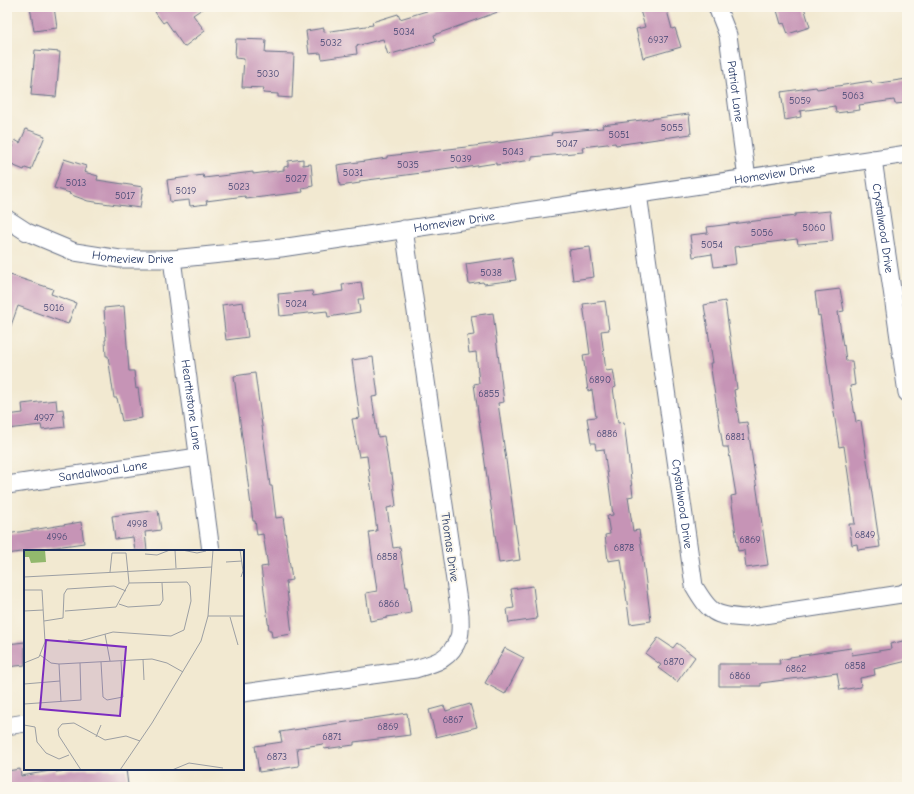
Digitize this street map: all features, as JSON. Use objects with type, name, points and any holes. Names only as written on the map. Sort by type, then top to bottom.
[{"type":"street","name":"Patriot Lane","points":[[717,7],[728,34],[747,178]]},
{"type":"street","name":"Homeview Drive","points":[[7,219],[27,232],[75,252],[120,259],[172,259],[281,248],[907,154]]},
{"type":"street","name":"Crystalwood Drive","points":[[873,159],[907,393]]},
{"type":"street","name":"Crystalwood Drive","points":[[638,194],[694,586],[701,598],[710,609],[724,616],[745,618],[901,594],[907,591]]},
{"type":"street","name":"Thomas Drive","points":[[244,693],[415,669],[436,664],[450,653],[459,636],[460,615],[404,229]]},
{"type":"street","name":"Hearthstone Lane","points":[[172,259],[211,550]]},
{"type":"street","name":"Sandalwood Lane","points":[[7,485],[198,457]]},
{"type":"street","points":[[7,726],[24,723]]},
{"type":"building","points":[[30,7],[54,7],[57,28],[34,31]]},
{"type":"building","points":[[155,7],[205,7],[193,15],[205,31],[184,47],[166,21],[163,23],[155,12],[158,10]]},
{"type":"building","points":[[440,7],[506,7],[506,9],[434,35],[436,41],[388,55],[383,39],[356,46],[357,54],[322,59],[321,53],[309,54],[306,31],[324,28],[324,32],[373,25],[372,22],[398,14],[400,19]]},
{"type":"building","points":[[639,7],[666,7],[672,29],[675,28],[681,47],[643,58],[636,29],[645,27]]},
{"type":"building","points":[[776,7],[804,7],[810,27],[788,34],[784,23],[781,24]]},
{"type":"building","points":[[236,39],[266,40],[265,53],[294,54],[292,98],[278,97],[278,94],[263,93],[264,88],[242,87],[244,59],[235,58]]},
{"type":"building","points":[[35,50],[60,52],[56,97],[31,95]]},
{"type":"building","points":[[907,79],[907,103],[895,104],[894,100],[859,105],[860,110],[836,113],[835,106],[800,111],[801,117],[785,120],[781,92],[816,87],[817,89],[871,81],[872,84]]},
{"type":"building","points":[[689,114],[691,134],[616,145],[615,143],[582,147],[583,152],[532,157],[532,160],[496,165],[496,163],[457,169],[457,167],[360,181],[360,183],[340,186],[337,165],[387,158],[387,156],[475,146],[552,135],[551,133],[603,128],[602,125]]},
{"type":"building","points":[[26,129],[45,136],[31,170],[25,168],[24,170],[7,163],[15,140],[20,143]]},
{"type":"building","points":[[64,159],[86,166],[84,172],[98,176],[97,180],[143,187],[140,208],[88,201],[54,188]]},
{"type":"building","points":[[303,159],[303,165],[311,164],[313,186],[302,188],[303,192],[246,199],[245,196],[206,201],[207,204],[190,206],[189,200],[170,202],[167,180],[203,175],[204,178],[284,170],[284,167],[288,166],[288,161]]},
{"type":"building","points":[[830,211],[833,241],[798,244],[797,239],[734,247],[736,264],[714,267],[712,254],[693,257],[690,235],[708,233],[707,227],[795,216],[795,214]]},
{"type":"building","points":[[590,247],[594,277],[573,280],[569,250]]},
{"type":"building","points":[[512,257],[516,280],[484,284],[483,282],[469,284],[466,264]]},
{"type":"building","points":[[7,274],[53,289],[51,294],[76,303],[68,324],[18,306],[9,331],[7,330]]},
{"type":"building","points":[[361,282],[364,299],[358,299],[360,312],[328,317],[327,311],[280,316],[278,294],[312,291],[313,296],[343,291],[342,285]]},
{"type":"building","points":[[840,289],[844,311],[838,312],[843,346],[844,345],[846,361],[852,361],[855,385],[850,386],[856,422],[861,421],[880,547],[858,550],[857,544],[852,545],[849,524],[855,524],[844,446],[839,447],[820,315],[818,316],[815,292]]},
{"type":"building","points":[[605,301],[609,330],[601,331],[606,371],[613,370],[616,387],[613,388],[618,423],[624,422],[633,496],[628,497],[633,531],[639,530],[651,621],[630,624],[621,559],[608,561],[605,535],[610,534],[607,516],[613,515],[604,449],[596,450],[595,443],[591,443],[587,418],[596,417],[592,390],[588,391],[583,355],[590,354],[583,304]]},
{"type":"building","points":[[725,301],[737,389],[734,390],[739,423],[747,422],[768,565],[746,568],[744,550],[738,551],[731,496],[736,495],[728,447],[723,447],[710,363],[713,363],[704,305]]},
{"type":"building","points":[[243,302],[248,337],[226,340],[222,305]]},
{"type":"building","points":[[124,306],[129,371],[134,371],[142,418],[122,421],[117,398],[114,398],[108,356],[106,356],[104,308]]},
{"type":"building","points":[[493,313],[504,402],[498,403],[520,560],[499,563],[474,384],[479,383],[476,352],[469,353],[467,336],[474,335],[471,316]]},
{"type":"building","points":[[373,357],[378,396],[372,397],[378,437],[384,436],[390,474],[392,474],[396,506],[387,508],[393,548],[400,547],[406,587],[408,587],[411,613],[370,621],[366,593],[377,591],[369,532],[377,531],[367,456],[359,457],[352,419],[360,418],[352,360]]},
{"type":"building","points":[[255,373],[270,486],[272,486],[276,518],[283,517],[292,580],[286,581],[292,634],[272,637],[271,630],[269,630],[261,567],[268,566],[263,534],[257,535],[255,521],[253,521],[234,376]]},
{"type":"building","points":[[56,400],[57,410],[63,409],[65,427],[42,430],[41,425],[7,429],[7,415],[23,413],[22,404]]},
{"type":"building","points":[[158,510],[161,530],[145,532],[147,550],[135,550],[133,537],[115,539],[112,516]]},
{"type":"building","points":[[81,522],[84,543],[35,550],[24,550],[24,552],[7,554],[7,534]]},
{"type":"building","points":[[533,586],[537,619],[509,623],[507,609],[514,608],[511,589]]},
{"type":"building","points":[[658,638],[673,648],[677,643],[695,657],[677,682],[658,668],[661,665],[646,654]]},
{"type":"building","points":[[907,640],[907,661],[874,669],[875,675],[860,678],[861,687],[840,690],[837,673],[761,683],[761,686],[719,686],[719,664],[780,664],[779,660],[790,657],[851,648],[852,655],[891,649],[890,644]]},
{"type":"building","points":[[24,642],[24,665],[7,667],[7,644]]},
{"type":"building","points":[[505,648],[524,658],[505,694],[485,683]]},
{"type":"building","points":[[470,704],[477,727],[436,737],[429,710],[444,706],[446,711]]},
{"type":"building","points":[[407,713],[410,735],[354,742],[354,745],[324,749],[323,744],[297,748],[299,766],[259,772],[255,746],[282,742],[280,732]]},
{"type":"building","points":[[20,769],[21,776],[56,770],[56,772],[71,770],[126,770],[128,785],[116,787],[7,787],[7,771]]}]
